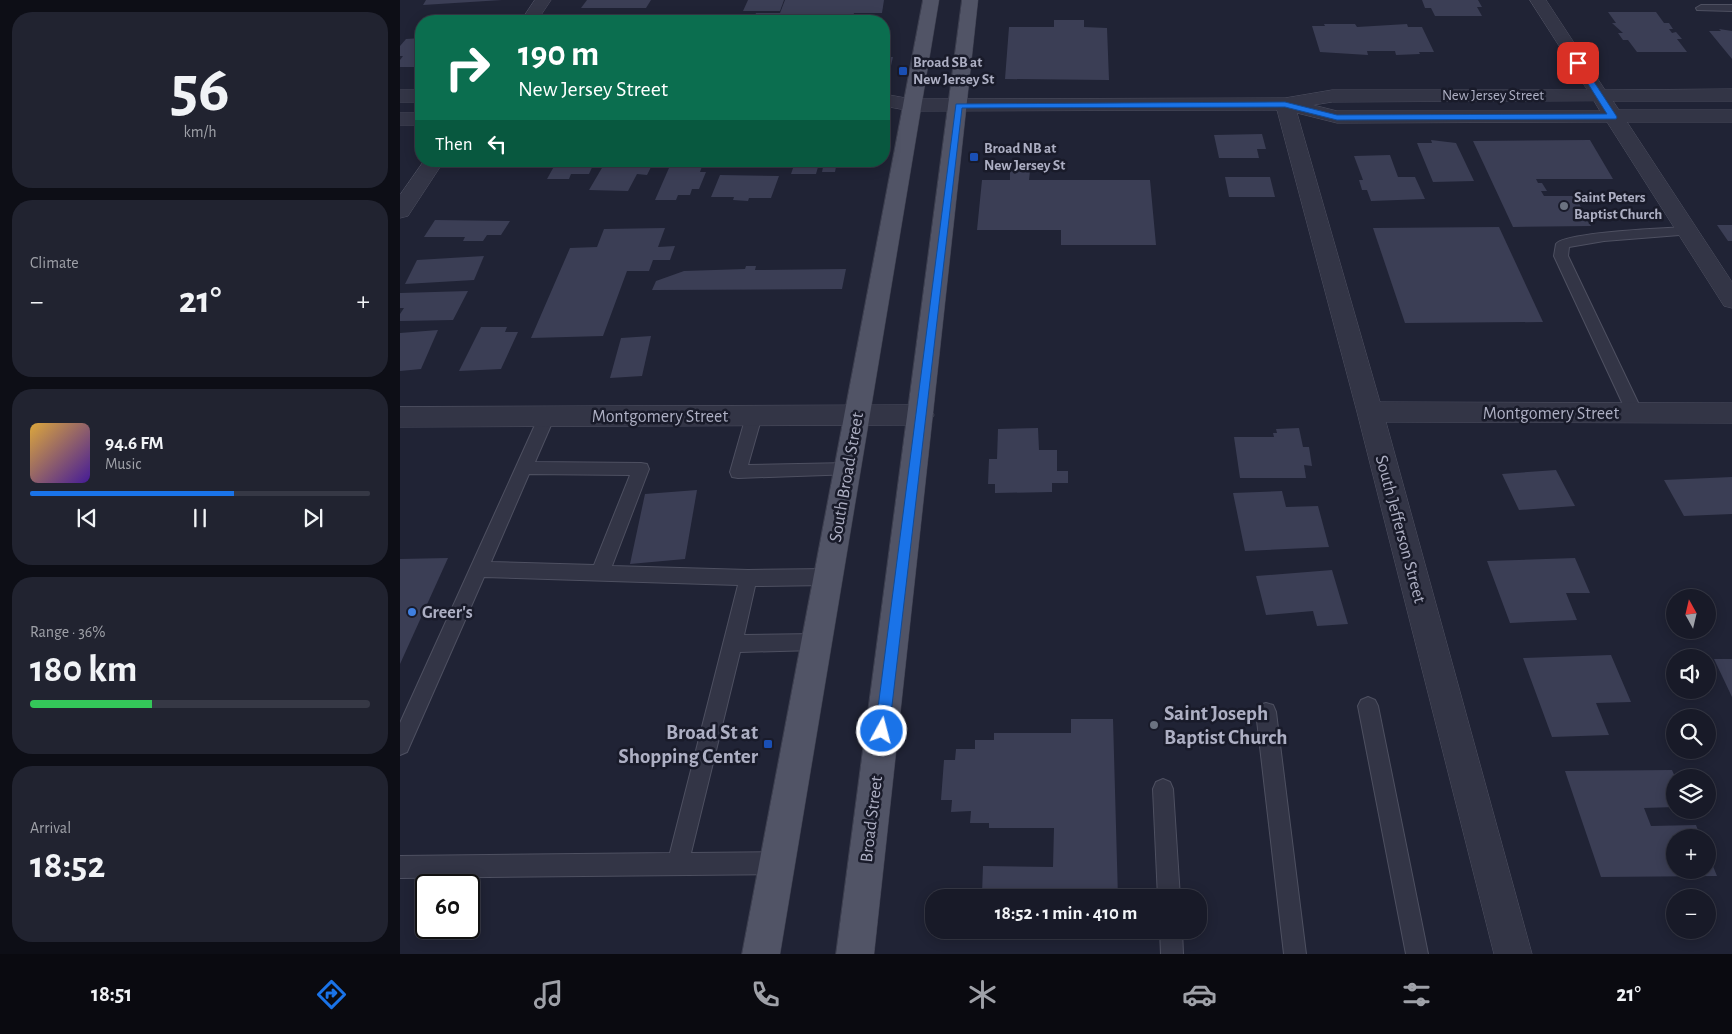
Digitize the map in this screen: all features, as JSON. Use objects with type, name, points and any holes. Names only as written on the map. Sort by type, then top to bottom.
[{"type":"main road","name":"South Broad Street","points":[[760,954],[931,0]]},
{"type":"main road","name":"Broad Street","points":[[854,954],[959,105],[970,0]]},
{"type":"street","points":[[533,15],[543,0]]},
{"type":"street","points":[[1538,0],[1732,300]]},
{"type":"street","name":"New Jersey Street","points":[[890,101],[911,105],[1285,104],[1332,96],[1732,95]]},
{"type":"street","points":[[400,96],[415,96]]},
{"type":"street","name":"New Jersey Street","points":[[1285,104],[1337,117],[1732,116]]},
{"type":"street","name":"South Jefferson Street","points":[[1285,104],[1370,412],[1513,954]]},
{"type":"street","name":"New Jersey Street","points":[[890,110],[911,105]]},
{"type":"street","points":[[400,120],[415,119]]},
{"type":"street","points":[[400,211],[430,167]]},
{"type":"street","name":"Montgomery Street","points":[[1370,412],[1732,413]]},
{"type":"street","name":"Montgomery Street","points":[[400,417],[920,414]]},
{"type":"lane","points":[[1701,8],[1732,8]]},
{"type":"lane","points":[[1635,413],[1561,256],[1563,244],[1604,237],[1687,231]]},
{"type":"lane","points":[[400,745],[547,416]]},
{"type":"lane","points":[[754,416],[738,472],[848,470]]},
{"type":"lane","points":[[524,468],[641,469],[600,573]]},
{"type":"lane","points":[[479,568],[748,578],[828,577]]},
{"type":"lane","points":[[678,864],[748,578]]},
{"type":"lane","points":[[733,644],[816,642]]},
{"type":"lane","points":[[1368,706],[1417,954]]},
{"type":"lane","points":[[1266,712],[1295,954]]},
{"type":"lane","points":[[1163,789],[1169,889]]},
{"type":"lane","points":[[400,867],[776,863]]},
{"type":"lane","points":[[1171,939],[1172,954]]},
{"type":"building","points":[[426,0],[502,0],[423,5]]},
{"type":"building","points":[[587,0],[651,0],[646,8],[581,8]]},
{"type":"building","points":[[748,0],[784,0],[780,11],[743,11]]},
{"type":"building","points":[[785,0],[884,0],[882,13],[854,13],[854,15],[755,15],[756,13],[780,13]]},
{"type":"building","points":[[1422,0],[1478,0],[1482,7],[1477,7],[1482,16],[1435,16],[1431,8],[1425,8]]},
{"type":"building","points":[[1608,12],[1656,12],[1664,23],[1669,23],[1673,29],[1669,29],[1672,33],[1676,32],[1682,39],[1677,39],[1687,52],[1637,52],[1628,40],[1623,40],[1618,33],[1623,33],[1612,23],[1616,23]]},
{"type":"building","points":[[1054,20],[1084,20],[1084,27],[1107,28],[1109,80],[1005,79],[1009,27],[1054,27]]},
{"type":"building","points":[[1324,24],[1355,24],[1357,27],[1407,24],[1408,27],[1422,27],[1434,52],[1396,55],[1395,51],[1367,51],[1368,55],[1320,52],[1312,26],[1325,26]]},
{"type":"building","points":[[1719,29],[1732,31],[1732,59],[1709,31],[1721,31]]},
{"type":"building","points":[[415,38],[415,67],[400,67],[400,60],[403,56],[400,56],[400,46],[406,39]]},
{"type":"building","points":[[890,57],[893,57],[890,70]]},
{"type":"building","points":[[1262,134],[1266,149],[1257,149],[1259,158],[1219,158],[1214,135]]},
{"type":"building","points":[[1431,140],[1456,143],[1474,181],[1433,182],[1417,143],[1432,143]]},
{"type":"building","points":[[1590,140],[1613,179],[1536,179],[1538,183],[1542,183],[1547,191],[1541,191],[1544,196],[1575,196],[1591,226],[1513,227],[1473,141]]},
{"type":"building","points":[[1390,155],[1398,177],[1415,177],[1425,199],[1371,201],[1367,190],[1362,190],[1359,180],[1363,180],[1354,156]]},
{"type":"building","points":[[554,167],[592,167],[589,174],[571,174],[569,179],[547,179]]},
{"type":"building","points":[[602,167],[651,167],[647,175],[637,174],[628,191],[589,190]]},
{"type":"building","points":[[669,167],[702,167],[700,172],[706,172],[699,189],[692,189],[690,195],[678,195],[676,200],[655,200]]},
{"type":"building","points":[[793,167],[818,167],[816,174],[791,174]]},
{"type":"building","points":[[823,167],[836,167],[835,172],[822,172]]},
{"type":"building","points":[[1010,170],[1030,171],[1029,180],[1150,180],[1156,245],[1061,245],[1061,230],[977,230],[982,180],[1010,180]]},
{"type":"building","points":[[720,175],[779,176],[771,198],[749,198],[748,201],[733,200],[734,197],[711,197]]},
{"type":"building","points":[[1225,177],[1270,177],[1275,197],[1229,197]]},
{"type":"building","points":[[435,220],[510,221],[501,235],[487,235],[483,241],[463,241],[465,237],[424,237]]},
{"type":"building","points":[[1717,225],[1732,225],[1732,241],[1728,241]]},
{"type":"building","points":[[1499,227],[1543,322],[1405,323],[1373,228]]},
{"type":"building","points":[[665,228],[658,247],[675,246],[670,260],[653,260],[649,271],[627,271],[603,336],[531,338],[570,248],[597,247],[604,229]]},
{"type":"building","points":[[484,256],[474,280],[405,284],[417,260]]},
{"type":"building","points":[[746,266],[756,266],[755,270],[846,269],[842,289],[652,290],[656,281],[684,271],[745,269]]},
{"type":"building","points":[[468,291],[453,320],[400,321],[400,314],[404,308],[400,308],[400,293]]},
{"type":"building","points":[[481,327],[507,327],[505,332],[518,332],[501,369],[459,371]]},
{"type":"building","points":[[438,330],[421,369],[400,371],[400,333]]},
{"type":"building","points":[[651,336],[642,376],[610,378],[621,338]]},
{"type":"building","points":[[1038,428],[1039,450],[1057,450],[1057,471],[1068,471],[1068,483],[1052,483],[1052,492],[995,493],[995,484],[988,484],[989,459],[997,459],[998,429]]},
{"type":"building","points":[[1299,428],[1303,447],[1309,447],[1312,466],[1304,465],[1306,478],[1240,478],[1234,437],[1274,437],[1273,433],[1277,433],[1276,429]]},
{"type":"building","points":[[1556,470],[1575,506],[1519,510],[1502,474]]},
{"type":"building","points":[[1732,477],[1732,514],[1684,516],[1664,480]]},
{"type":"building","points":[[697,490],[685,559],[630,564],[645,494]]},
{"type":"building","points":[[1282,491],[1286,507],[1318,506],[1329,547],[1245,551],[1233,493]]},
{"type":"building","name":"Greer's","points":[[448,558],[400,664],[400,559]]},
{"type":"building","points":[[1575,558],[1590,593],[1566,593],[1577,620],[1510,623],[1487,561]]},
{"type":"building","points":[[1332,570],[1348,624],[1317,626],[1313,611],[1266,615],[1256,576]]},
{"type":"building","points":[[1611,655],[1631,702],[1596,703],[1609,735],[1552,737],[1523,658]]},
{"type":"building","points":[[1716,659],[1732,659],[1732,697],[1716,663]]},
{"type":"building","points":[[1071,719],[1113,719],[1118,889],[982,889],[983,866],[1053,867],[1054,828],[989,828],[989,823],[970,823],[971,811],[951,812],[952,800],[941,800],[944,760],[955,760],[956,749],[975,749],[975,740],[994,740],[994,733],[1071,733]]},
{"type":"building","points":[[1666,770],[1666,807],[1644,808],[1651,826],[1696,825],[1698,829],[1666,829],[1666,876],[1601,877],[1565,771]]},
{"type":"place","name":"Broad SB at New Jersey St","points":[[903,71]]},
{"type":"place","name":"Broad NB at New Jersey St","points":[[974,157]]},
{"type":"place","name":"Saint Peters Baptist Church","points":[[1564,206]]},
{"type":"place","name":"Greer's","points":[[412,612]]},
{"type":"place","name":"Saint Joseph Baptist Church","points":[[1154,725]]},
{"type":"place","name":"Broad St at Shopping Center","points":[[768,744]]},
{"type":"route","points":[[882,731],[959,105],[1285,104],[1337,117],[1613,117],[1578,63]]}]
